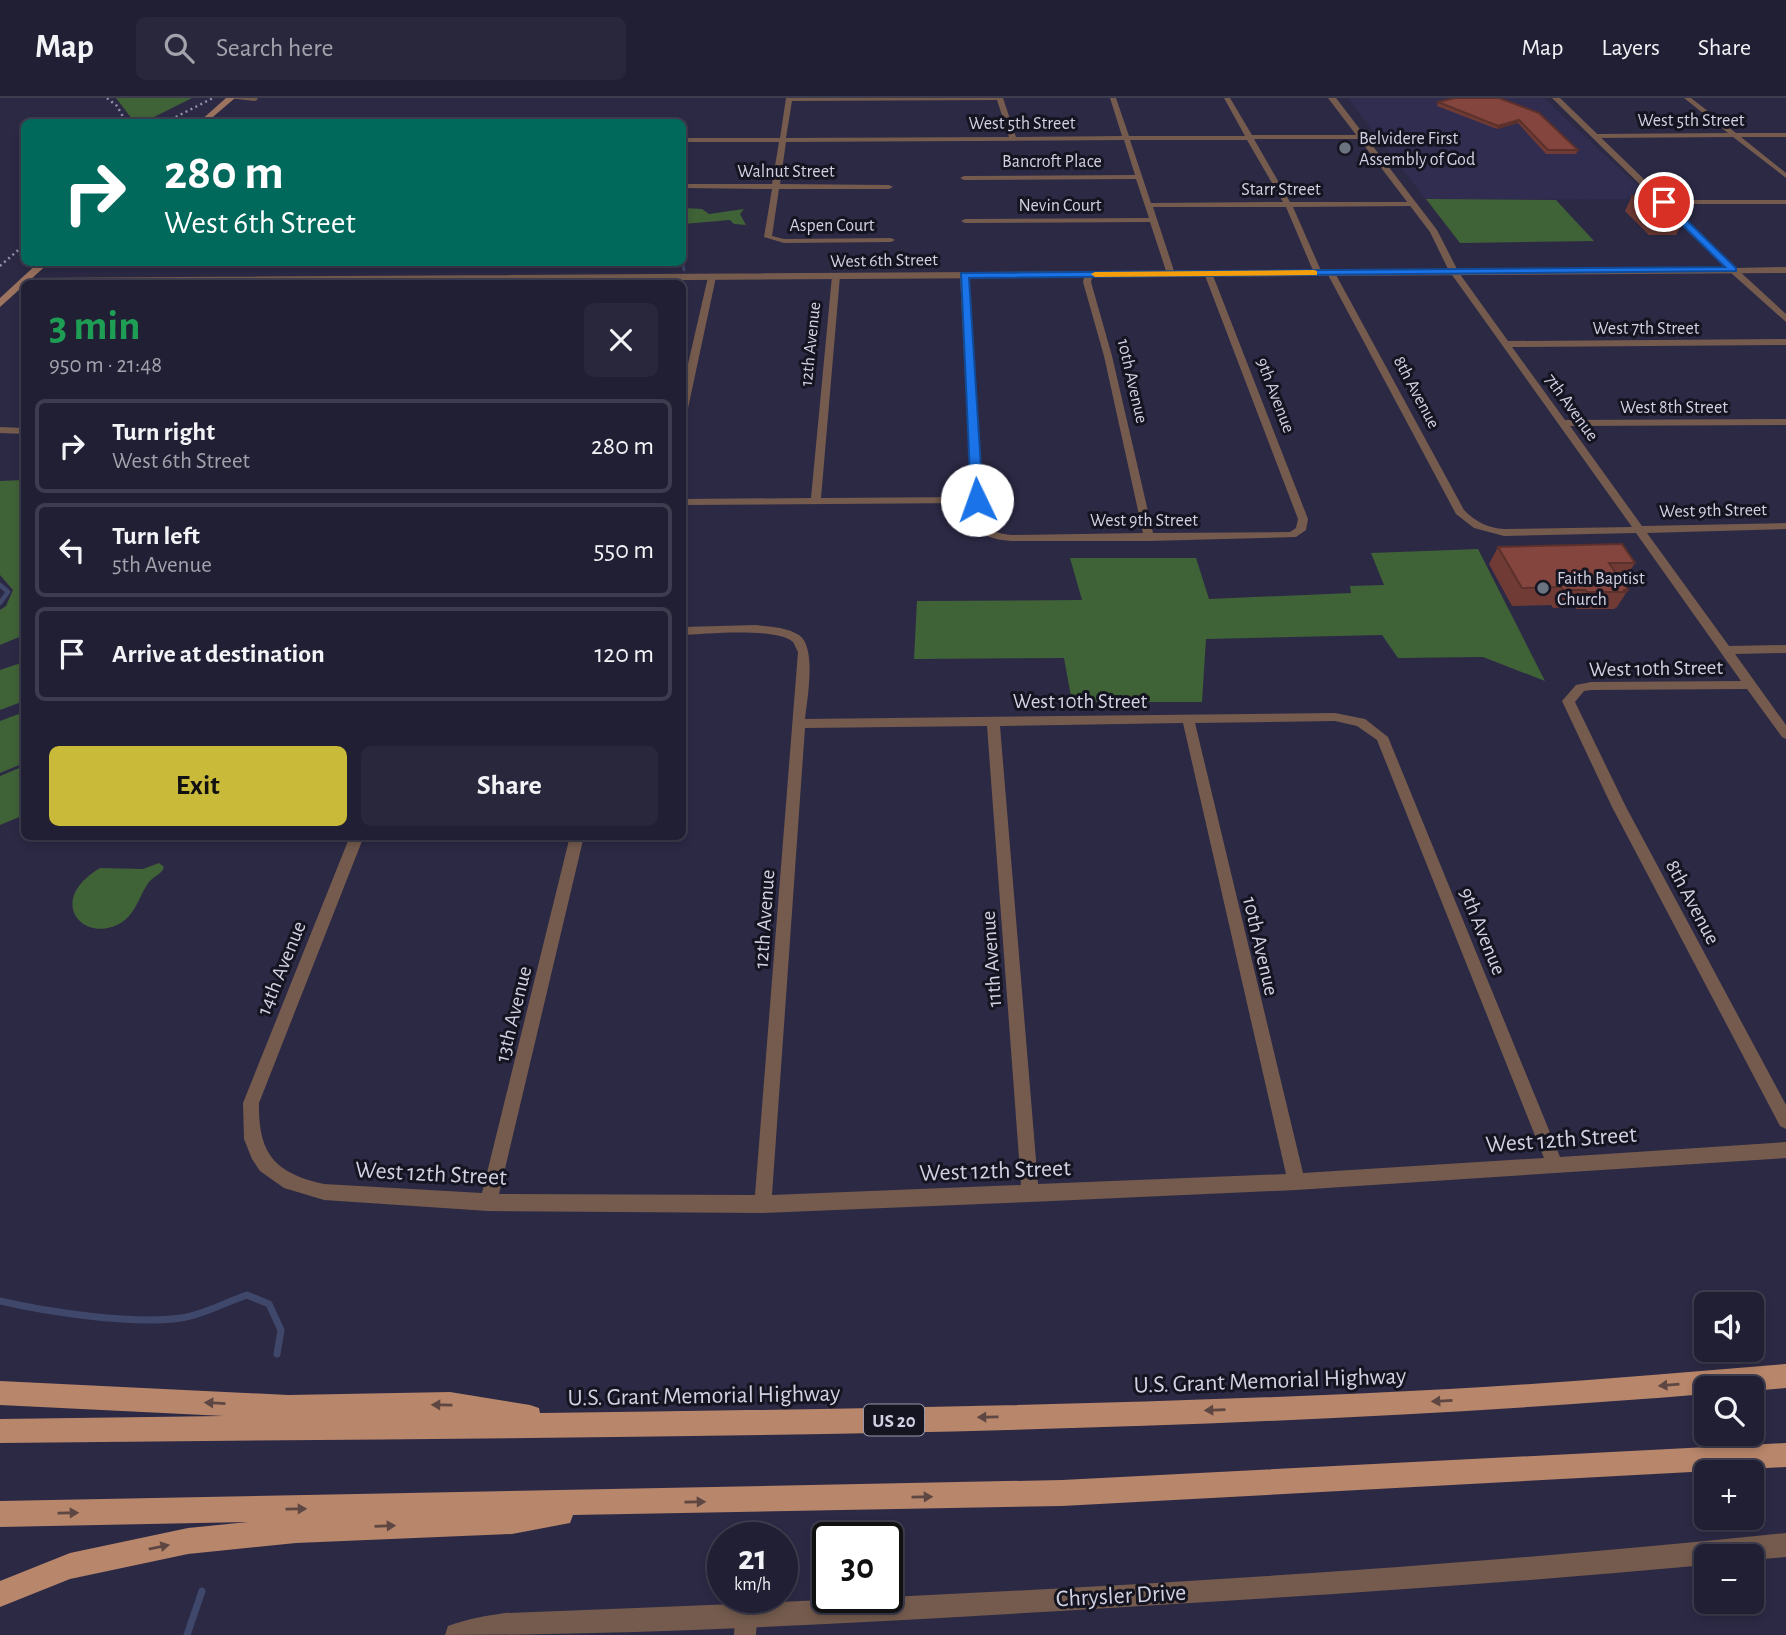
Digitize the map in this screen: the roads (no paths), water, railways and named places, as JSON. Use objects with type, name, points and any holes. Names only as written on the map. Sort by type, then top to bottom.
[{"type":"main road","points":[[206,119],[231,98]]},
{"type":"main road","points":[[25,280],[41,266]]},
{"type":"main road","points":[[0,304],[21,284]]},
{"type":"main road","name":"U.S. Grant Memorial Highway","points":[[0,1431],[582,1425],[1081,1415],[1448,1401],[1786,1376]]},
{"type":"main road","points":[[0,1393],[288,1407],[450,1404],[582,1425]]},
{"type":"main road","points":[[0,1514],[1062,1493],[1786,1455]]},
{"type":"main road","points":[[0,1594],[70,1566],[188,1541],[296,1530],[512,1521],[641,1503]]},
{"type":"street","points":[[231,98],[254,99]]},
{"type":"street","points":[[774,187],[789,99],[1000,98],[1013,139]]},
{"type":"street","points":[[1112,98],[1171,274]]},
{"type":"street","points":[[1227,98],[1288,204],[1318,273]]},
{"type":"street","name":"7th Avenue","points":[[1332,98],[1434,232],[1454,272],[1786,734]]},
{"type":"street","points":[[1556,98],[1786,319]]},
{"type":"street","points":[[1687,98],[1786,176]]},
{"type":"street","name":"West 5th Street","points":[[1596,136],[1786,135]]},
{"type":"street","name":"West 5th Street","points":[[686,140],[1362,137]]},
{"type":"street","name":"Bancroft Place","points":[[964,178],[1140,177]]},
{"type":"street","name":"Walnut Street","points":[[686,186],[890,187]]},
{"type":"street","name":"Aspen Court","points":[[774,187],[768,235],[773,239],[891,240]]},
{"type":"street","points":[[1664,202],[1786,202]]},
{"type":"street","name":"Starr Street","points":[[1150,205],[1413,204]]},
{"type":"street","name":"Nevin Court","points":[[965,221],[1155,220]]},
{"type":"street","name":"West 6th Street","points":[[582,280],[1786,270]]},
{"type":"street","name":"9th Avenue","points":[[1208,273],[1303,519],[1301,530]]},
{"type":"street","name":"8th Avenue","points":[[1331,273],[1460,512],[1474,526]]},
{"type":"street","name":"10th Avenue","points":[[1090,274],[1087,282],[1108,356],[1149,538]]},
{"type":"street","points":[[686,502],[977,500],[964,275]]},
{"type":"street","name":"12th Avenue","points":[[816,500],[836,276]]},
{"type":"street","points":[[686,395],[712,277]]},
{"type":"street","name":"West 7th Street","points":[[1505,344],[1786,342]]},
{"type":"street","name":"West 8th Street","points":[[1562,423],[1786,422]]},
{"type":"street","points":[[0,430],[21,430]]},
{"type":"street","name":"West 9th Street","points":[[977,500],[978,519],[987,533],[1012,538],[1283,537],[1301,530]]},
{"type":"street","name":"West 9th Street","points":[[1474,526],[1487,531],[1512,533],[1786,526]]},
{"type":"street","name":"12th Avenue","points":[[686,631],[778,631],[797,639],[804,652],[763,1204]]},
{"type":"street","points":[[1725,650],[1786,649]]},
{"type":"street","name":"West 10th Street","points":[[1568,701],[1580,688],[1591,687],[1751,685]]},
{"type":"street","name":"8th Avenue","points":[[1568,701],[1619,807],[1786,1121]]},
{"type":"street","name":"West 10th Street","points":[[799,724],[1335,717],[1361,722]]},
{"type":"street","name":"11th Avenue","points":[[993,720],[1030,1194]]},
{"type":"street","name":"10th Avenue","points":[[1188,720],[1296,1182]]},
{"type":"street","name":"9th Avenue","points":[[1361,722],[1382,737],[1555,1164]]},
{"type":"street","name":"14th Avenue","points":[[249,1117],[264,1064],[355,840]]},
{"type":"street","name":"13th Avenue","points":[[488,1202],[576,840]]},
{"type":"street","name":"West 12th Street","points":[[249,1117],[257,1154],[268,1169],[302,1188],[324,1192],[488,1202],[763,1204],[1030,1194],[1296,1182],[1786,1150]]},
{"type":"street","name":"Chrysler Drive","points":[[457,1635],[505,1625],[746,1626],[1671,1558],[1786,1545]]},
{"type":"waterway","points":[[683,266],[684,270]]},
{"type":"waterway","points":[[0,585],[8,592],[0,603]]},
{"type":"waterway","points":[[0,1301],[90,1316],[162,1320],[198,1314],[247,1295],[269,1304],[281,1330],[277,1354]]},
{"type":"waterway","points":[[187,1635],[202,1591]]},
{"type":"railway","points":[[107,98],[117,106],[124,119]]},
{"type":"railway","points":[[172,119],[213,98]]},
{"type":"railway","points":[[0,266],[21,248]]},
{"type":"place","name":"Belvidere First Assembly of God","points":[[1345,148]]},
{"type":"place","name":"Faith Baptist Church","points":[[1543,588]]}]
